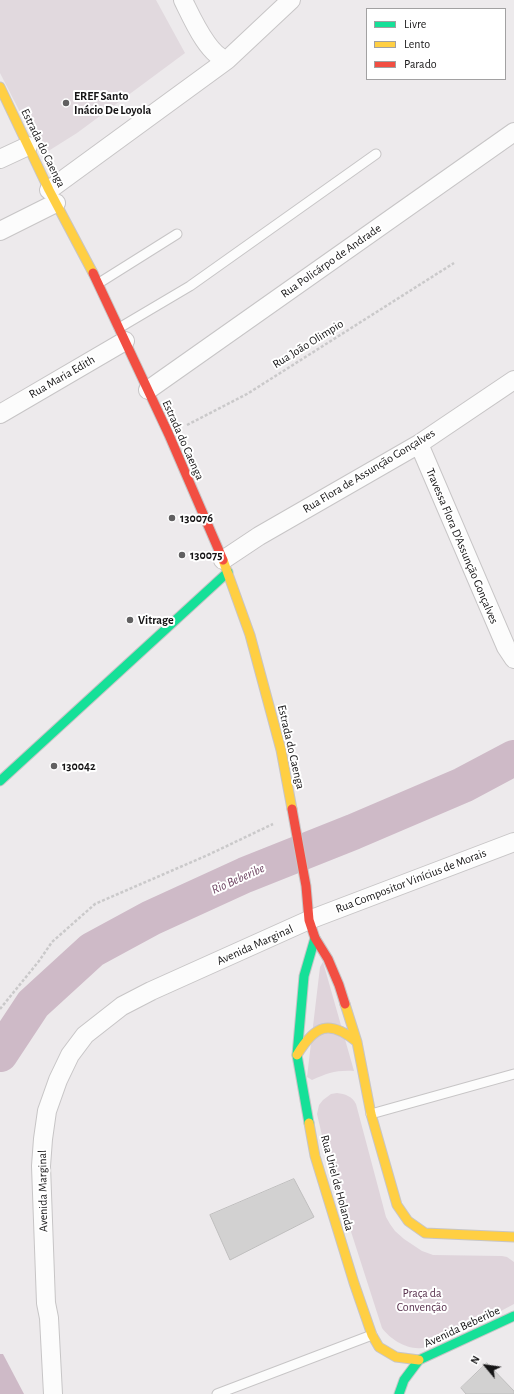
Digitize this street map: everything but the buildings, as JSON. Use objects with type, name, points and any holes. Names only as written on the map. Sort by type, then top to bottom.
[{"type":"main road","name":"Estrada do Caenga","points":[[0,87],[52,197],[99,283],[226,566],[250,635],[281,750],[306,886],[309,920]]},
{"type":"main road","points":[[0,780],[226,566]]},
{"type":"main road","points":[[309,920],[315,938],[328,959],[339,985],[357,1042],[371,1114],[397,1205],[408,1221],[425,1233],[514,1237]]},
{"type":"main road","name":"Rua Uriel de Holanda","points":[[315,938],[304,976],[298,1055],[315,1156],[354,1284],[372,1335],[379,1347],[396,1357],[419,1360]]},
{"type":"main road","points":[[298,1055],[306,1040],[315,1031],[329,1026],[341,1030],[357,1042]]},
{"type":"main road","name":"Avenida Beberibe","points":[[419,1360],[514,1316]]},
{"type":"main road","points":[[399,1394],[404,1380],[419,1360]]},
{"type":"street","points":[[183,0],[210,48],[218,56],[227,60]]},
{"type":"street","points":[[0,231],[52,197],[227,60],[291,0]]},
{"type":"street","name":"Rua Policárpo de Andrade","points":[[148,390],[514,132]]},
{"type":"street","points":[[0,159],[28,146]]},
{"type":"street","name":"Rua Maria Edith","points":[[0,414],[122,334]]},
{"type":"street","name":"Rua Flora de Assunção Gonçalves","points":[[226,566],[259,536],[419,444],[514,380]]},
{"type":"street","name":"Travessa Flora D'Assunção Gonçalves","points":[[419,444],[510,653]]},
{"type":"street","name":"Rua Compositor Vinícius de Morais","points":[[309,920],[514,842]]},
{"type":"street","name":"Avenida Marginal","points":[[53,1394],[49,1318],[46,1303],[41,1166],[47,1111],[58,1080],[70,1054],[84,1035],[122,1006],[151,991],[309,920]]},
{"type":"lane","points":[[122,334],[376,154]]},
{"type":"lane","points":[[99,283],[177,234]]},
{"type":"lane","points":[[371,1114],[514,1074]]},
{"type":"lane","points":[[217,1394],[372,1335]]},
{"type":"path","name":"Rua João Olimpio","points":[[168,435],[247,394],[454,263]]},
{"type":"path","points":[[0,1009],[52,942],[96,904],[253,834],[294,818]]},
{"type":"shaded area","name":"EREF Santo Inácio De Loyola","points":[[0,0],[156,0],[185,53],[77,133],[42,155],[0,73]]},
{"type":"shaded area","points":[[0,1354],[3,1354],[24,1394],[0,1394]]},
{"type":"green space","points":[[323,962],[354,1071],[332,1072],[312,1080],[307,1077],[320,967]]},
{"type":"green space","name":"Praça da Convenção","points":[[337,1093],[348,1096],[356,1104],[386,1217],[395,1231],[422,1251],[433,1255],[507,1257],[514,1262],[514,1304],[460,1332],[422,1348],[411,1347],[399,1343],[385,1332],[382,1328],[327,1157],[317,1114],[319,1105],[323,1100],[331,1094]]},
{"type":"waterway","name":"Rio Beberibe","points":[[0,1054],[33,1004],[92,950],[151,918],[245,875],[353,832],[463,785],[514,758]]},
{"type":"traffic: fast","points":[[0,781],[228,572]]},
{"type":"traffic: fast","points":[[309,1123],[297,1055],[304,976],[315,938]]},
{"type":"traffic: fast","points":[[399,1394],[404,1380],[419,1360],[514,1316]]},
{"type":"traffic: slow","points":[[0,87],[49,190],[93,273]]},
{"type":"traffic: slow","points":[[223,560],[250,635],[281,750],[292,809]]},
{"type":"traffic: slow","points":[[345,1004],[357,1042],[371,1114],[397,1205],[408,1221],[425,1233],[514,1237]]},
{"type":"traffic: slow","points":[[297,1055],[310,1037],[323,1029],[330,1028],[338,1030],[357,1042]]},
{"type":"traffic: slow","points":[[309,1123],[315,1156],[354,1283],[372,1335],[379,1347],[396,1357],[419,1360]]},
{"type":"traffic: jam","points":[[93,273],[169,435],[223,560]]},
{"type":"traffic: jam","points":[[292,809],[306,886],[309,920],[315,938],[328,959],[345,1004]]},
{"type":"place","name":"EREF Santo Inácio De Loyola","points":[[66,103]]},
{"type":"place","name":"130076","points":[[172,518]]},
{"type":"place","name":"130075","points":[[182,555]]},
{"type":"place","name":"Vitrage","points":[[130,620]]},
{"type":"place","name":"130042","points":[[54,766]]}]
